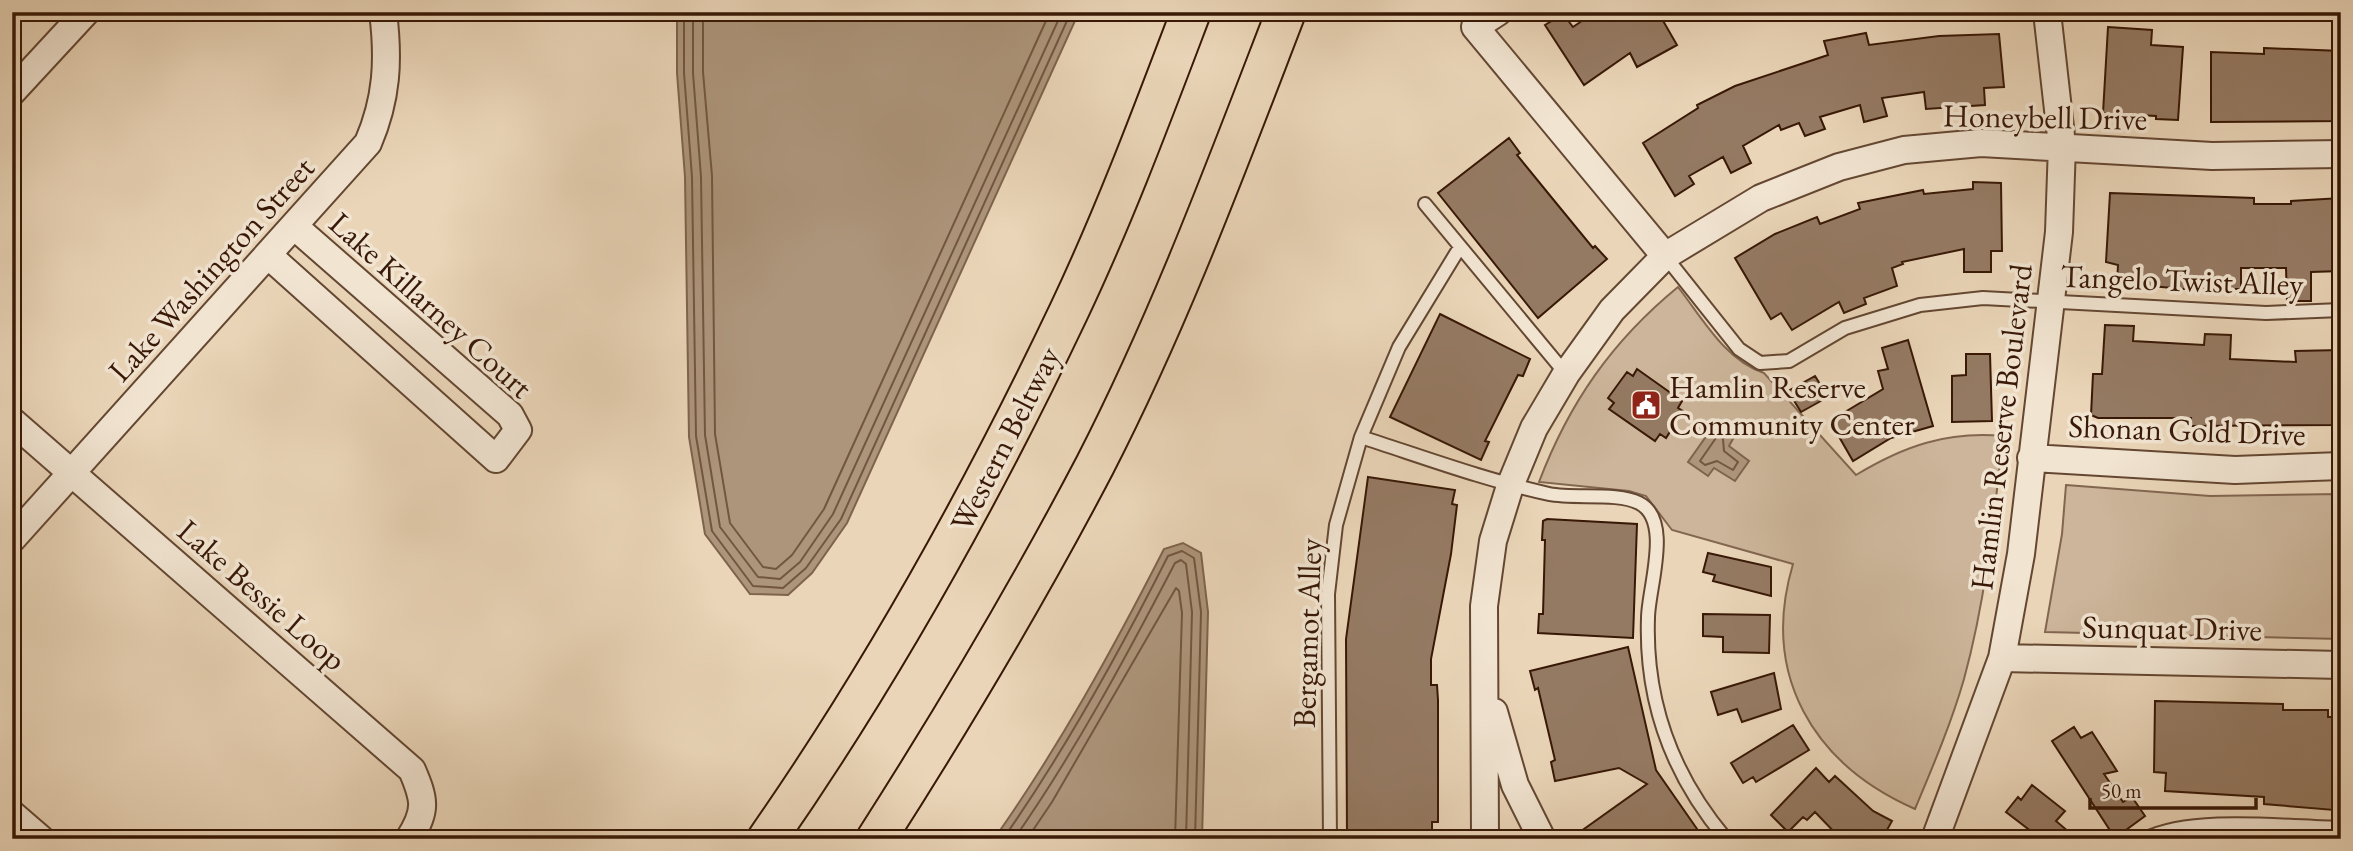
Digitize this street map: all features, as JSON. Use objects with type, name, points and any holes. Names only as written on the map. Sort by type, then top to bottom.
[{"type":"highway","name":"Western Beltway","points":[[768,839],[950,548],[1070,309],[1191,12]]},
{"type":"highway","points":[[876,839],[961,706],[1095,464],[1193,251],[1286,12]]},
{"type":"street","points":[[12,92],[86,12]]},
{"type":"street","name":"Lake Washington Street","points":[[12,539],[368,143],[382,110],[387,44],[383,12]]},
{"type":"street","points":[[1498,12],[1475,27],[1665,256]]},
{"type":"street","name":"Hamlin Reserve Boulevard","points":[[1935,839],[2002,657],[2021,554],[2059,232],[2062,145],[2047,12]]},
{"type":"street","name":"Honeybell Drive","points":[[1485,839],[1484,606],[1493,541],[1510,486],[1534,428],[1566,374],[1612,310],[1665,256],[1761,198],[1839,167],[1904,150],[1981,143],[2062,145],[2212,156],[2341,154]]},
{"type":"street","name":"Lake Killarney Court","points":[[268,255],[496,459],[518,430],[510,415],[294,226]]},
{"type":"street","name":"Lake Bessie Loop","points":[[12,421],[412,770],[422,792],[423,813],[409,839]]},
{"type":"street","name":"Shonan Gold Drive","points":[[2031,458],[2235,470],[2341,466]]},
{"type":"street","name":"Sunquat Drive","points":[[2002,657],[2341,665]]},
{"type":"street","name":"Honeybell Drive","points":[[1486,683],[1515,785],[1542,839]]},
{"type":"street","points":[[12,814],[41,839]]},
{"type":"lane","points":[[1424,204],[1566,374]]},
{"type":"lane","name":"Bergamot Alley","points":[[1330,839],[1328,594],[1336,525],[1360,437],[1399,347],[1460,247]]},
{"type":"lane","name":"Tangelo Twist Alley","points":[[1665,256],[1739,349],[1760,363],[1789,361],[1844,328],[1920,305],[1983,298],[2266,313],[2341,310]]},
{"type":"lane","points":[[1360,437],[1510,486],[1570,498],[1622,499],[1640,503],[1651,517],[1657,534],[1657,559],[1648,596],[1647,649],[1655,703],[1672,755],[1698,805],[1726,839]]},
{"type":"lane","points":[[2145,839],[2158,832],[2193,826],[2265,833],[2341,828]]},
{"type":"shaded area","points":[[1678,287],[1726,349],[1750,367],[1764,373],[1856,475],[1891,456],[1926,443],[1963,436],[2003,436],[1988,558],[1972,649],[1953,712],[1915,809],[1879,790],[1848,767],[1823,741],[1803,711],[1790,678],[1784,643],[1785,605],[1793,564],[1672,530],[1646,496],[1629,491],[1539,482],[1564,426],[1595,375],[1633,329]]},
{"type":"shaded area","points":[[2066,485],[2210,496],[2341,494],[2341,639],[2045,632],[2062,534]]},
{"type":"water","points":[[677,12],[1079,12],[847,523],[812,573],[788,595],[750,594],[705,534],[689,437],[685,177],[677,73]]},
{"type":"water","points":[[1715,424],[1734,437],[1729,446],[1749,461],[1735,481],[1714,468],[1708,476],[1688,462]]},
{"type":"water","points":[[1183,543],[1201,553],[1208,612],[1202,839],[994,839],[1041,769],[1084,697],[1164,549]]},
{"type":"building","points":[[1595,12],[1658,12],[1677,45],[1637,67],[1630,53],[1584,85],[1545,25],[1563,14],[1573,27]]},
{"type":"building","points":[[2108,27],[2152,30],[2151,45],[2183,47],[2178,120],[2103,113]]},
{"type":"building","points":[[1866,33],[1869,45],[1939,36],[1999,34],[2004,87],[1984,88],[1985,105],[1926,109],[1924,92],[1882,98],[1887,116],[1864,122],[1860,105],[1820,117],[1825,129],[1805,136],[1799,123],[1781,130],[1779,125],[1743,146],[1751,163],[1731,173],[1723,157],[1689,176],[1694,184],[1675,196],[1643,143],[1698,108],[1697,105],[1735,86],[1828,55],[1824,41]]},
{"type":"building","points":[[2264,48],[2341,51],[2341,121],[2211,122],[2211,52],[2264,54]]},
{"type":"building","points":[[1509,138],[1520,153],[1517,155],[1593,248],[1595,246],[1607,259],[1538,318],[1438,193]]},
{"type":"building","points":[[1973,182],[2001,183],[2002,251],[1991,251],[1991,272],[1964,272],[1964,249],[1902,262],[1903,264],[1892,268],[1897,286],[1864,298],[1866,304],[1844,313],[1839,302],[1792,330],[1781,313],[1771,319],[1735,258],[1775,234],[1817,217],[1820,224],[1860,209],[1858,203],[1923,190],[1924,194],[1973,189]]},
{"type":"building","points":[[2110,193],[2254,198],[2254,204],[2291,204],[2291,201],[2341,198],[2341,271],[2311,272],[2311,301],[2287,301],[2286,268],[2241,268],[2241,289],[2184,289],[2117,283],[2118,265],[2106,262]]},
{"type":"building","points":[[1440,314],[1530,359],[1523,376],[1518,375],[1485,441],[1489,442],[1481,460],[1390,417]]},
{"type":"building","points":[[2105,325],[2134,326],[2133,341],[2204,345],[2205,334],[2231,335],[2230,359],[2296,362],[2295,351],[2341,350],[2341,425],[2190,426],[2191,418],[2098,418],[2091,415],[2093,374],[2102,374]]},
{"type":"building","points":[[1908,340],[1933,426],[1891,438],[1853,461],[1830,421],[1883,389],[1878,371],[1888,369],[1882,348]]},
{"type":"building","points":[[1966,354],[1990,354],[1992,421],[1952,422],[1952,376],[1966,375]]},
{"type":"building","name":"Hamlin Reserve Community Center","points":[[1637,369],[1682,401],[1678,408],[1683,411],[1666,438],[1660,434],[1655,441],[1609,409],[1614,403],[1608,398],[1627,372],[1633,376]]},
{"type":"building","points":[[1815,376],[1828,397],[1801,412],[1788,391]]},
{"type":"building","points":[[1368,477],[1455,490],[1452,504],[1457,505],[1451,554],[1431,659],[1431,685],[1437,685],[1438,700],[1438,822],[1432,822],[1432,836],[1347,837],[1346,639]]},
{"type":"building","points":[[1547,519],[1637,524],[1633,638],[1538,633],[1539,614],[1543,614],[1543,521]]},
{"type":"building","points":[[1708,553],[1771,567],[1771,596],[1713,581],[1715,575],[1703,572]]},
{"type":"building","points":[[1703,614],[1770,615],[1769,653],[1723,652],[1723,637],[1703,636]]},
{"type":"building","points":[[1628,647],[1656,770],[1704,839],[1570,839],[1647,784],[1619,768],[1555,781],[1551,762],[1555,760],[1538,688],[1535,690],[1530,671]]},
{"type":"building","points":[[1774,673],[1781,709],[1742,722],[1737,709],[1718,715],[1711,692]]},
{"type":"building","points":[[2155,701],[2283,704],[2283,710],[2328,710],[2328,717],[2336,717],[2334,810],[2264,804],[2264,797],[2165,791],[2166,773],[2154,772]]},
{"type":"building","points":[[1793,725],[1809,750],[1756,782],[1753,777],[1743,783],[1731,763]]},
{"type":"building","points":[[2074,727],[2081,738],[2092,732],[2117,771],[2104,774],[2123,802],[2132,797],[2145,816],[2115,838],[2052,741]]},
{"type":"building","points":[[1816,768],[1829,782],[1835,776],[1873,811],[1892,821],[1882,839],[1841,839],[1815,812],[1807,820],[1803,817],[1788,832],[1771,815]]},
{"type":"building","points":[[2032,785],[2065,811],[2056,821],[2077,839],[2041,839],[2006,812],[2018,797],[2021,800]]},
{"type":"place","name":"Hamlin Reserve Community Center","points":[[1646,405]]}]
